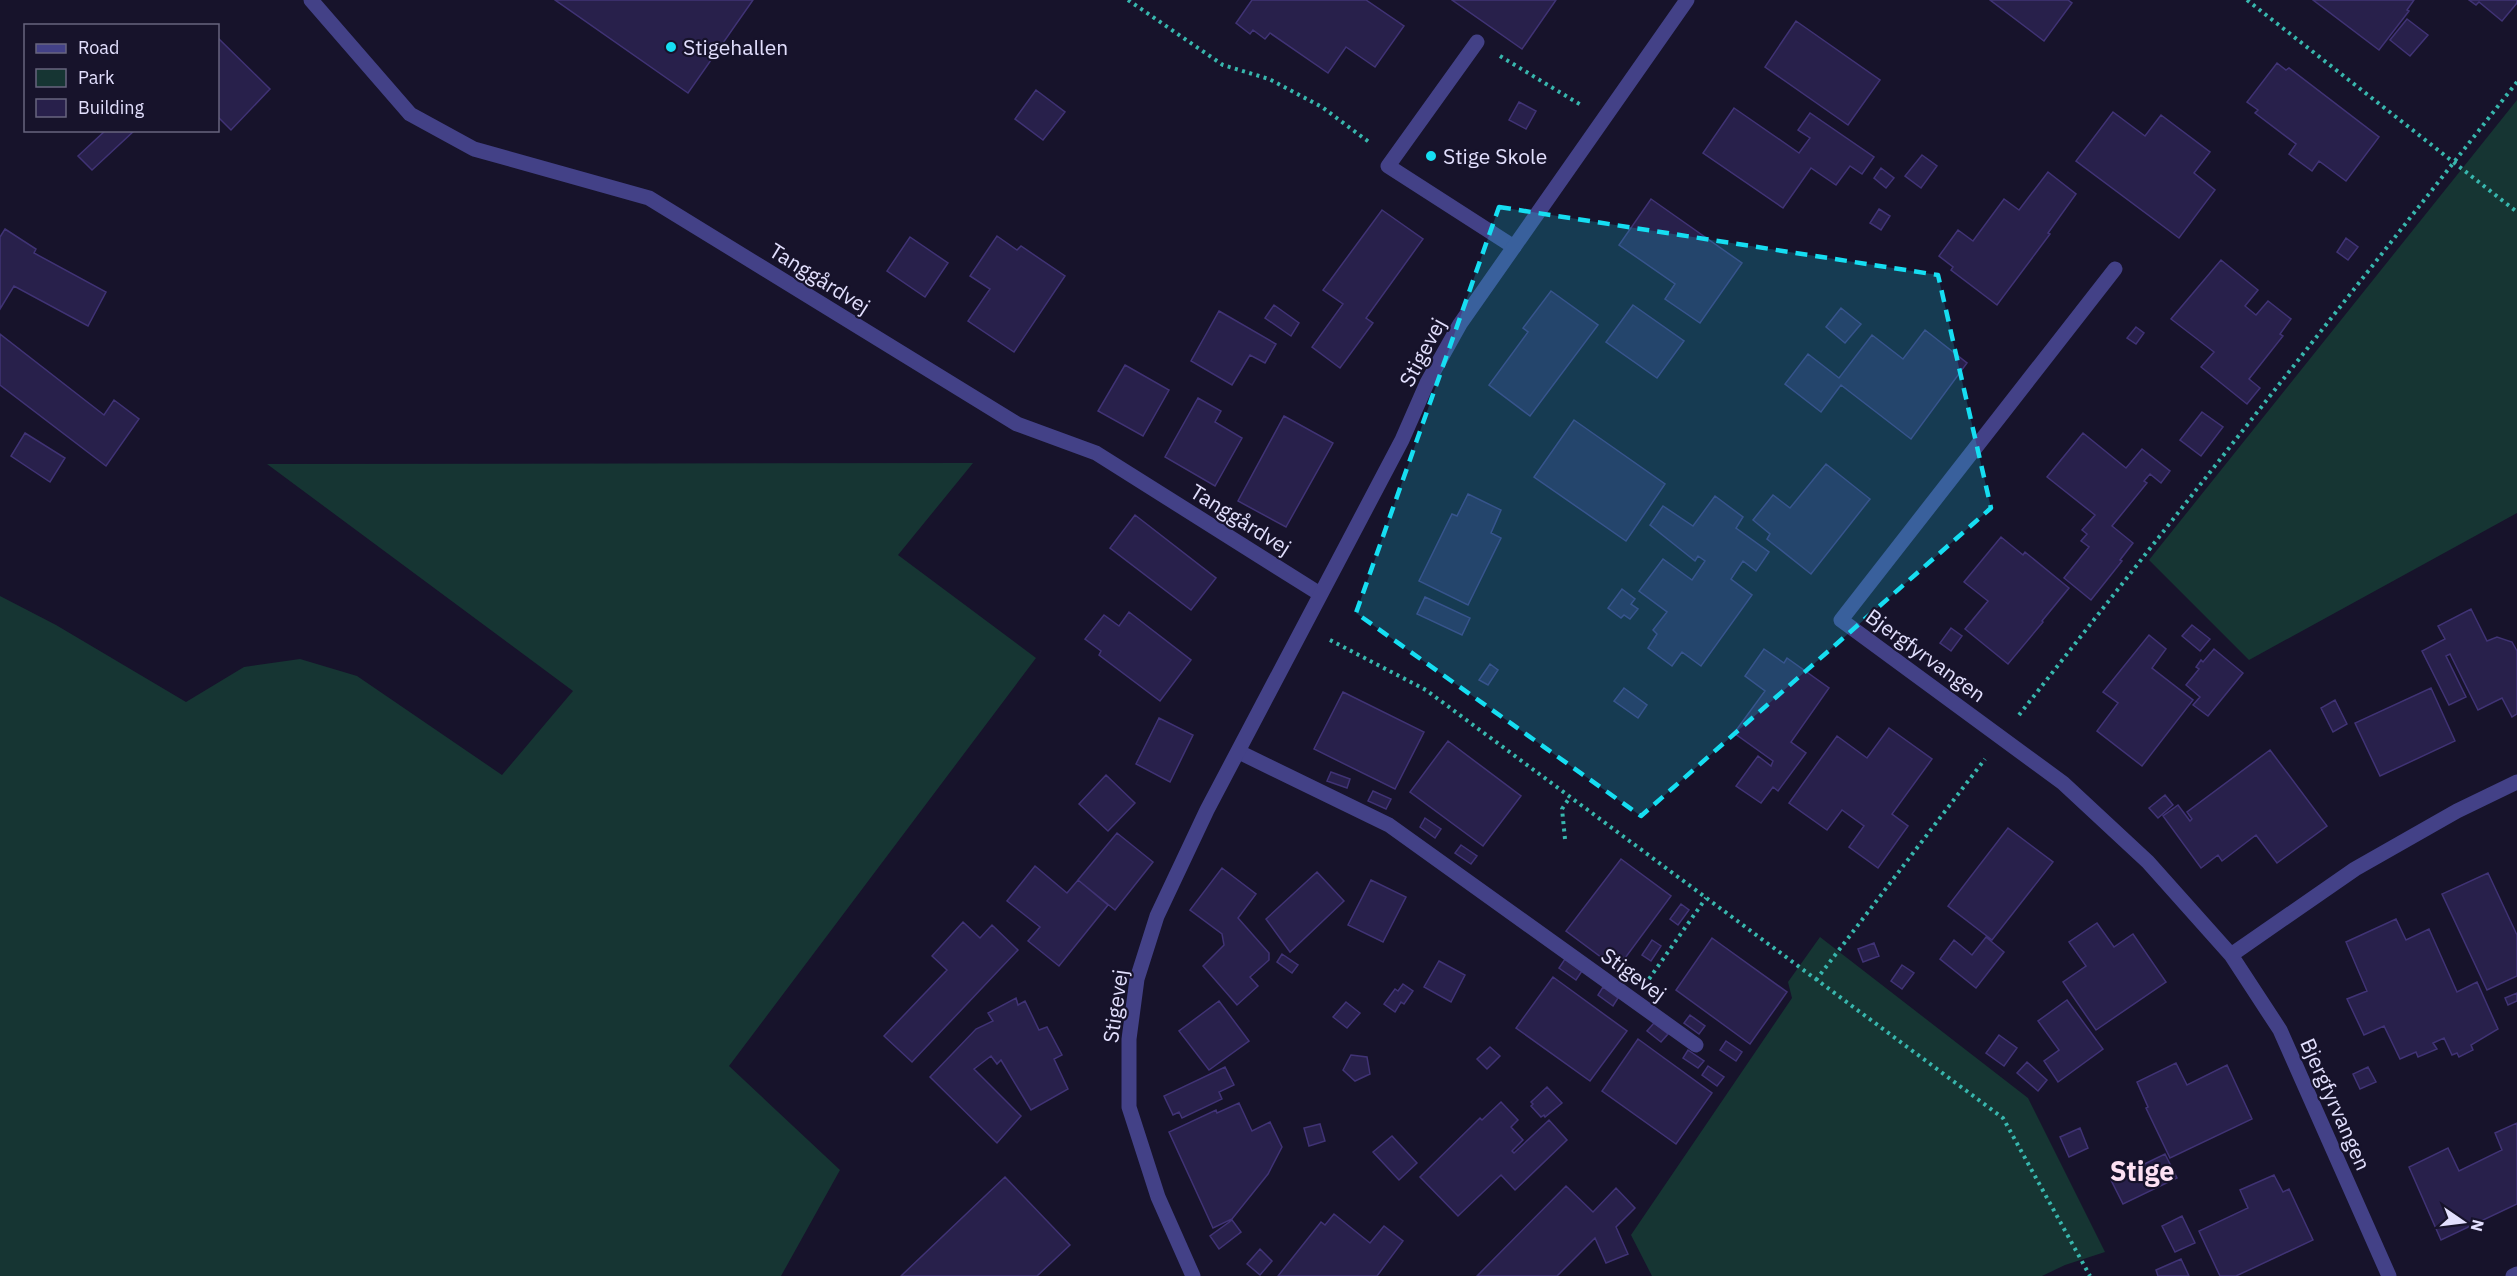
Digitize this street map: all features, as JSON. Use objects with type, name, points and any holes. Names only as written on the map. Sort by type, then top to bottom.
[{"type":"street","name":"Tanggårdvej","points":[[311,0],[410,114],[474,148],[649,198],[1017,424],[1096,453],[1320,594]]},
{"type":"street","name":"Stigevej","points":[[1193,1276],[1158,1197],[1129,1107],[1129,1039],[1137,979],[1157,916],[1207,810],[1402,440],[1427,383],[1460,324],[1687,0]]},
{"type":"street","points":[[1478,42],[1388,166],[1514,247]]},
{"type":"street","name":"Bjergfyrvangen","points":[[2115,269],[1841,620],[2063,783],[2148,862],[2231,955],[2280,1030],[2389,1276]]},
{"type":"street","name":"Stigevej","points":[[1239,752],[1389,825],[1696,1045]]},
{"type":"street","points":[[2231,955],[2355,869],[2457,811],[2517,782]]},
{"type":"path","points":[[1128,0],[1223,65],[1269,79],[1322,106],[1392,160]]},
{"type":"path","points":[[2247,0],[2517,212]]},
{"type":"path","points":[[1478,42],[1604,120]]},
{"type":"path","points":[[1816,980],[2002,736],[2453,160],[2517,82]]},
{"type":"path","points":[[1303,628],[1426,690],[2003,1118],[2090,1276]]},
{"type":"path","points":[[1565,839],[1562,809],[1570,798]]},
{"type":"path","points":[[1634,1000],[1706,898]]},
{"type":"highlighted area","points":[[1499,207],[1938,275],[1991,508],[1641,816],[1356,613]]},
{"type":"green space","points":[[2517,100],[2517,513],[2249,660],[2149,560]]},
{"type":"green space","points":[[973,463],[898,555],[1036,658],[729,1066],[840,1170],[781,1276],[0,1276],[0,596],[56,625],[186,702],[244,667],[300,659],[357,676],[502,775],[573,691],[267,464]]},
{"type":"green space","points":[[1820,937],[2028,1098],[2105,1252],[2065,1265],[2042,1276],[1652,1276],[1631,1235],[1792,998],[1788,982]]},
{"type":"building","name":"Stigehallen","points":[[555,0],[753,0],[688,93]]},
{"type":"building","points":[[1252,0],[1366,0],[1404,26],[1375,67],[1346,47],[1328,73],[1270,33],[1265,39],[1253,30],[1250,34],[1236,23]]},
{"type":"building","points":[[1452,0],[1556,0],[1522,49]]},
{"type":"building","points":[[1990,0],[2068,0],[2072,3],[2044,41]]},
{"type":"building","points":[[2313,0],[2414,0],[2407,10],[2409,11],[2379,50]]},
{"type":"building","points":[[2469,0],[2517,0],[2517,3],[2502,21],[2479,2],[2476,5]]},
{"type":"building","points":[[2407,19],[2428,35],[2410,56],[2390,40]]},
{"type":"building","points":[[1796,21],[1880,80],[1848,125],[1765,67]]},
{"type":"building","points":[[219,39],[270,89],[231,130],[219,118]]},
{"type":"building","points":[[2277,63],[2286,70],[2289,68],[2379,137],[2346,181],[2319,161],[2312,171],[2289,154],[2296,144],[2255,113],[2258,110],[2247,102]]},
{"type":"building","points":[[1036,90],[1065,112],[1043,140],[1015,119]]},
{"type":"building","points":[[1519,102],[1536,111],[1526,129],[1509,120]]},
{"type":"building","points":[[1734,108],[1799,153],[1810,138],[1798,130],[1810,113],[1874,157],[1862,174],[1850,166],[1836,185],[1811,168],[1783,208],[1703,153]]},
{"type":"building","points":[[2113,112],[2145,136],[2161,115],[2210,152],[2194,173],[2215,190],[2179,238],[2076,161]]},
{"type":"building","points":[[104,132],[133,132],[92,170],[78,156]]},
{"type":"building","points":[[1922,155],[1937,166],[1921,188],[1905,176]]},
{"type":"building","points":[[1881,168],[1894,178],[1886,188],[1874,178]]},
{"type":"building","points":[[2048,172],[2076,194],[2048,233],[2050,234],[1997,305],[1951,270],[1953,267],[1939,256],[1958,230],[1973,241],[2004,199],[2019,210]]},
{"type":"building","points":[[1651,199],[1742,263],[1700,323],[1665,299],[1675,284],[1619,245]]},
{"type":"building","points":[[1879,209],[1890,216],[1881,230],[1870,223]]},
{"type":"building","points":[[1382,210],[1423,239],[1366,318],[1373,323],[1340,368],[1312,347],[1343,304],[1323,290]]},
{"type":"building","points":[[5,229],[36,249],[34,253],[106,292],[88,326],[14,286],[0,309],[0,237]]},
{"type":"building","points":[[997,236],[1017,250],[1021,246],[1065,276],[1014,352],[968,321],[990,289],[970,276]]},
{"type":"building","points":[[910,237],[948,263],[925,297],[887,271]]},
{"type":"building","points":[[2346,238],[2358,247],[2348,260],[2337,252]]},
{"type":"building","points":[[2221,260],[2258,290],[2245,306],[2256,315],[2268,301],[2291,319],[2280,334],[2283,336],[2249,379],[2260,388],[2247,404],[2201,367],[2214,352],[2171,319]]},
{"type":"building","points":[[1551,291],[1598,325],[1530,416],[1489,385],[1528,332],[1523,328]]},
{"type":"building","points":[[1274,305],[1299,323],[1291,336],[1265,318]]},
{"type":"building","points":[[1633,305],[1684,341],[1657,378],[1606,342]]},
{"type":"building","points":[[1841,308],[1861,324],[1845,343],[1826,327]]},
{"type":"building","points":[[1219,311],[1276,344],[1265,363],[1250,355],[1232,385],[1191,361]]},
{"type":"building","points":[[2136,327],[2144,333],[2136,344],[2127,338]]},
{"type":"building","points":[[1925,330],[1967,363],[1911,439],[1841,385],[1821,412],[1785,384],[1808,354],[1839,378],[1872,335],[1903,359]]},
{"type":"building","points":[[0,334],[104,415],[114,400],[139,419],[106,466],[0,385]]},
{"type":"building","points":[[1125,365],[1169,390],[1143,436],[1098,411]]},
{"type":"building","points":[[1198,398],[1221,411],[1215,422],[1242,438],[1215,486],[1165,457]]},
{"type":"building","points":[[2202,412],[2223,427],[2201,456],[2180,440]]},
{"type":"building","points":[[1284,416],[1333,443],[1286,527],[1238,501]]},
{"type":"building","points":[[1574,420],[1665,484],[1626,541],[1534,477]]},
{"type":"building","points":[[25,433],[65,458],[50,482],[11,456]]},
{"type":"building","points":[[2083,433],[2126,468],[2142,449],[2170,471],[2161,483],[2150,474],[2144,481],[2147,483],[2112,526],[2133,543],[2120,560],[2122,561],[2091,600],[2064,578],[2089,547],[2081,541],[2087,534],[2082,530],[2095,515],[2047,477]]},
{"type":"building","points":[[1826,464],[1870,499],[1811,574],[1767,539],[1770,534],[1753,520],[1773,495],[1790,508]]},
{"type":"building","points":[[1468,494],[1501,510],[1491,533],[1501,538],[1468,605],[1419,581],[1452,514],[1457,516]]},
{"type":"building","points":[[1715,496],[1743,517],[1736,528],[1769,552],[1756,571],[1743,561],[1731,579],[1752,595],[1701,666],[1682,652],[1672,666],[1648,648],[1657,634],[1653,630],[1667,612],[1639,591],[1663,559],[1692,580],[1705,561],[1698,556],[1695,561],[1650,525],[1663,506],[1693,526]]},
{"type":"building","points":[[1135,515],[1216,578],[1191,610],[1110,548]]},
{"type":"building","points":[[2001,537],[2023,555],[2025,552],[2069,588],[2008,664],[1965,629],[1988,601],[1964,582]]},
{"type":"building","points":[[1622,589],[1635,599],[1631,604],[1638,609],[1630,619],[1624,615],[1621,618],[1608,608]]},
{"type":"building","points":[[1425,597],[1470,618],[1462,635],[1417,614]]},
{"type":"building","points":[[2471,609],[2487,641],[2497,637],[2512,642],[2517,651],[2517,714],[2512,717],[2502,698],[2478,710],[2450,654],[2446,656],[2466,697],[2449,705],[2422,651],[2445,639],[2438,626]]},
{"type":"building","points":[[1129,612],[1191,660],[1160,701],[1099,655],[1101,651],[1085,639],[1104,615],[1119,626]]},
{"type":"building","points":[[2192,625],[2210,639],[2200,651],[2182,636]]},
{"type":"building","points":[[1951,628],[1962,636],[1951,651],[1940,643]]},
{"type":"building","points":[[2149,635],[2166,649],[2152,668],[2193,700],[2142,766],[2097,731],[2118,703],[2103,692]]},
{"type":"building","points":[[1764,649],[1784,663],[1787,658],[1829,688],[1791,742],[1806,753],[1778,791],[1773,787],[1761,803],[1736,786],[1758,756],[1771,766],[1773,761],[1734,733],[1765,691],[1745,676]]},
{"type":"building","points":[[2214,649],[2243,673],[2208,716],[2193,705],[2200,697],[2186,685],[2199,669],[2196,667],[2201,660],[2203,662]]},
{"type":"building","points":[[1490,664],[1498,670],[1488,685],[1479,680]]},
{"type":"building","points":[[1624,688],[1647,705],[1638,718],[1614,701]]},
{"type":"building","points":[[2431,688],[2455,741],[2380,776],[2355,723]]},
{"type":"building","points":[[1343,692],[1424,732],[1395,789],[1314,749]]},
{"type":"building","points":[[2335,700],[2347,724],[2333,732],[2321,708]]},
{"type":"building","points":[[1159,718],[1193,735],[1170,782],[1136,764]]},
{"type":"building","points":[[1889,728],[1932,759],[1892,814],[1908,826],[1878,868],[1849,847],[1864,826],[1842,810],[1827,830],[1789,803],[1837,736],[1867,758]]},
{"type":"building","points":[[1448,741],[1521,796],[1483,846],[1410,792]]},
{"type":"building","points":[[2270,750],[2327,826],[2277,863],[2256,835],[2222,861],[2218,855],[2201,868],[2163,816],[2178,805],[2190,821],[2192,819],[2187,812]]},
{"type":"building","points":[[1331,772],[1350,779],[1347,788],[1327,781]]},
{"type":"building","points":[[1106,775],[1135,803],[1108,831],[1079,804]]},
{"type":"building","points":[[1373,791],[1391,799],[1386,809],[1368,801]]},
{"type":"building","points":[[2165,795],[2173,805],[2158,818],[2149,808]]},
{"type":"building","points":[[1425,818],[1441,829],[1435,838],[1420,827]]},
{"type":"building","points":[[2008,828],[2053,862],[1992,940],[1948,906]]},
{"type":"building","points":[[1117,833],[1153,862],[1115,910],[1078,880]]},
{"type":"building","points":[[1461,845],[1477,856],[1471,864],[1455,853]]},
{"type":"building","points":[[1621,859],[1671,896],[1617,969],[1566,931]]},
{"type":"building","points":[[1035,866],[1067,893],[1078,880],[1108,905],[1059,966],[1028,941],[1040,927],[1007,901]]},
{"type":"building","points":[[1222,868],[1256,894],[1238,918],[1269,953],[1269,960],[1250,977],[1258,986],[1237,1005],[1203,966],[1224,945],[1222,934],[1190,910]]},
{"type":"building","points":[[1317,872],[1344,901],[1290,952],[1266,919]]},
{"type":"building","points":[[2488,873],[2517,935],[2517,976],[2487,990],[2442,894]]},
{"type":"building","points":[[1371,880],[1406,897],[1383,942],[1348,925]]},
{"type":"building","points":[[1681,904],[1689,910],[1678,925],[1670,919]]},
{"type":"building","points":[[2396,919],[2406,940],[2429,929],[2457,992],[2477,982],[2498,1029],[2471,1045],[2473,1050],[2459,1057],[2457,1053],[2452,1055],[2444,1038],[2433,1043],[2437,1049],[2418,1057],[2416,1052],[2400,1059],[2384,1026],[2364,1035],[2347,999],[2367,991],[2346,942]]},
{"type":"building","points":[[963,922],[980,938],[992,925],[1018,950],[912,1062],[884,1036],[947,970],[932,956]]},
{"type":"building","points":[[2097,923],[2114,947],[2133,934],[2166,982],[2096,1030],[2063,982],[2086,966],[2069,942]]},
{"type":"building","points":[[1986,937],[2004,952],[1976,988],[1940,959],[1954,940],[1972,955]]},
{"type":"building","points":[[1712,938],[1787,992],[1750,1044],[1676,990]]},
{"type":"building","points":[[1652,940],[1661,946],[1651,961],[1642,955]]},
{"type":"building","points":[[1874,943],[1879,956],[1863,962],[1858,949]]},
{"type":"building","points":[[1282,954],[1298,965],[1292,973],[1277,962]]},
{"type":"building","points":[[1565,959],[1582,971],[1576,980],[1559,968]]},
{"type":"building","points":[[1439,961],[1465,975],[1451,1002],[1424,987]]},
{"type":"building","points":[[1902,965],[1914,973],[1902,989],[1891,981]]},
{"type":"building","points":[[1553,977],[1627,1031],[1590,1081],[1516,1028]]},
{"type":"building","points":[[1403,984],[1413,991],[1404,1004],[1401,1002],[1395,1012],[1384,1004],[1395,989],[1398,991]]},
{"type":"building","points":[[1603,987],[1618,998],[1613,1006],[1598,995]]},
{"type":"building","points":[[2517,993],[2517,1001],[2508,1005],[2505,998]]},
{"type":"building","points":[[1016,998],[1018,1005],[1025,1001],[1039,1030],[1047,1027],[1062,1055],[1054,1059],[1068,1089],[1031,1110],[1001,1060],[997,1064],[991,1056],[974,1069],[1021,1116],[997,1143],[930,1077],[976,1029],[993,1021],[988,1013]]},
{"type":"building","points":[[2067,1000],[2103,1049],[2058,1082],[2044,1061],[2059,1050],[2038,1021]]},
{"type":"building","points":[[1219,1001],[1249,1041],[1209,1070],[1179,1031]]},
{"type":"building","points":[[1346,1002],[1360,1013],[1347,1028],[1333,1017]]},
{"type":"building","points":[[1690,1015],[1705,1026],[1699,1034],[1684,1023]]},
{"type":"building","points":[[1654,1023],[1668,1034],[1661,1042],[1647,1031]]},
{"type":"building","points":[[1999,1035],[2017,1048],[2004,1066],[1986,1053]]},
{"type":"building","points":[[1638,1039],[1712,1093],[1676,1144],[1602,1091]]},
{"type":"building","points":[[1726,1041],[1742,1052],[1736,1061],[1720,1050]]},
{"type":"building","points":[[1490,1047],[1500,1056],[1487,1069],[1477,1059]]},
{"type":"building","points":[[1688,1050],[1704,1061],[1698,1068],[1683,1058]]},
{"type":"building","points":[[1351,1055],[1367,1057],[1370,1074],[1355,1081],[1343,1070]]},
{"type":"building","points":[[2027,1062],[2047,1080],[2038,1091],[2017,1073]]},
{"type":"building","points":[[2176,1063],[2187,1085],[2227,1065],[2252,1119],[2170,1158],[2146,1108],[2148,1107],[2137,1082]]},
{"type":"building","points":[[1708,1066],[1724,1077],[1717,1086],[1702,1075]]},
{"type":"building","points":[[1225,1067],[1234,1085],[1219,1092],[1222,1099],[1182,1118],[1179,1112],[1173,1115],[1164,1096]]},
{"type":"building","points":[[2368,1067],[2376,1082],[2360,1089],[2353,1074]]},
{"type":"building","points":[[1547,1087],[1562,1103],[1545,1117],[1544,1115],[1541,1117],[1531,1106],[1533,1104],[1531,1102]]},
{"type":"building","points":[[1501,1102],[1518,1120],[1511,1127],[1523,1140],[1512,1151],[1514,1153],[1549,1120],[1567,1140],[1515,1190],[1501,1175],[1458,1216],[1420,1177],[1480,1118],[1482,1120]]},
{"type":"building","points":[[1239,1103],[1252,1131],[1270,1122],[1282,1147],[1268,1174],[1232,1219],[1213,1228],[1169,1132],[1216,1110],[1217,1113]]},
{"type":"building","points":[[2517,1123],[2517,1204],[2441,1240],[2409,1167],[2448,1148],[2459,1171],[2502,1150],[2495,1133]]},
{"type":"building","points":[[1320,1124],[1325,1141],[1309,1146],[1304,1128]]},
{"type":"building","points":[[2080,1128],[2088,1148],[2069,1157],[2060,1137]]},
{"type":"building","points":[[1392,1136],[1417,1163],[1399,1180],[1373,1152]]},
{"type":"building","points":[[2165,1154],[2177,1178],[2123,1204],[2111,1180]]},
{"type":"building","points":[[2274,1175],[2283,1192],[2289,1189],[2313,1240],[2236,1276],[2220,1276],[2199,1231],[2248,1208],[2240,1190]]},
{"type":"building","points":[[1005,1177],[1070,1245],[1037,1276],[901,1276]]},
{"type":"building","points":[[1566,1186],[1593,1212],[1616,1188],[1635,1208],[1616,1227],[1628,1254],[1606,1263],[1595,1238],[1557,1276],[1477,1276]]},
{"type":"building","points":[[1334,1214],[1370,1243],[1384,1226],[1403,1241],[1377,1276],[1278,1276],[1321,1222],[1325,1225]]},
{"type":"building","points":[[2182,1216],[2195,1243],[2175,1252],[2162,1226]]},
{"type":"building","points":[[1232,1220],[1241,1232],[1219,1249],[1210,1236]]},
{"type":"building","points":[[1260,1249],[1272,1261],[1260,1275],[1247,1264]]},
{"type":"building","points":[[2181,1259],[2189,1276],[2158,1276],[2156,1270]]},
{"type":"place","name":"Stigehallen","points":[[671,47]]},
{"type":"place","name":"Stige Skole","points":[[1431,156]]},
{"type":"district","name":"Stige","points":[[2142,1170]]}]
